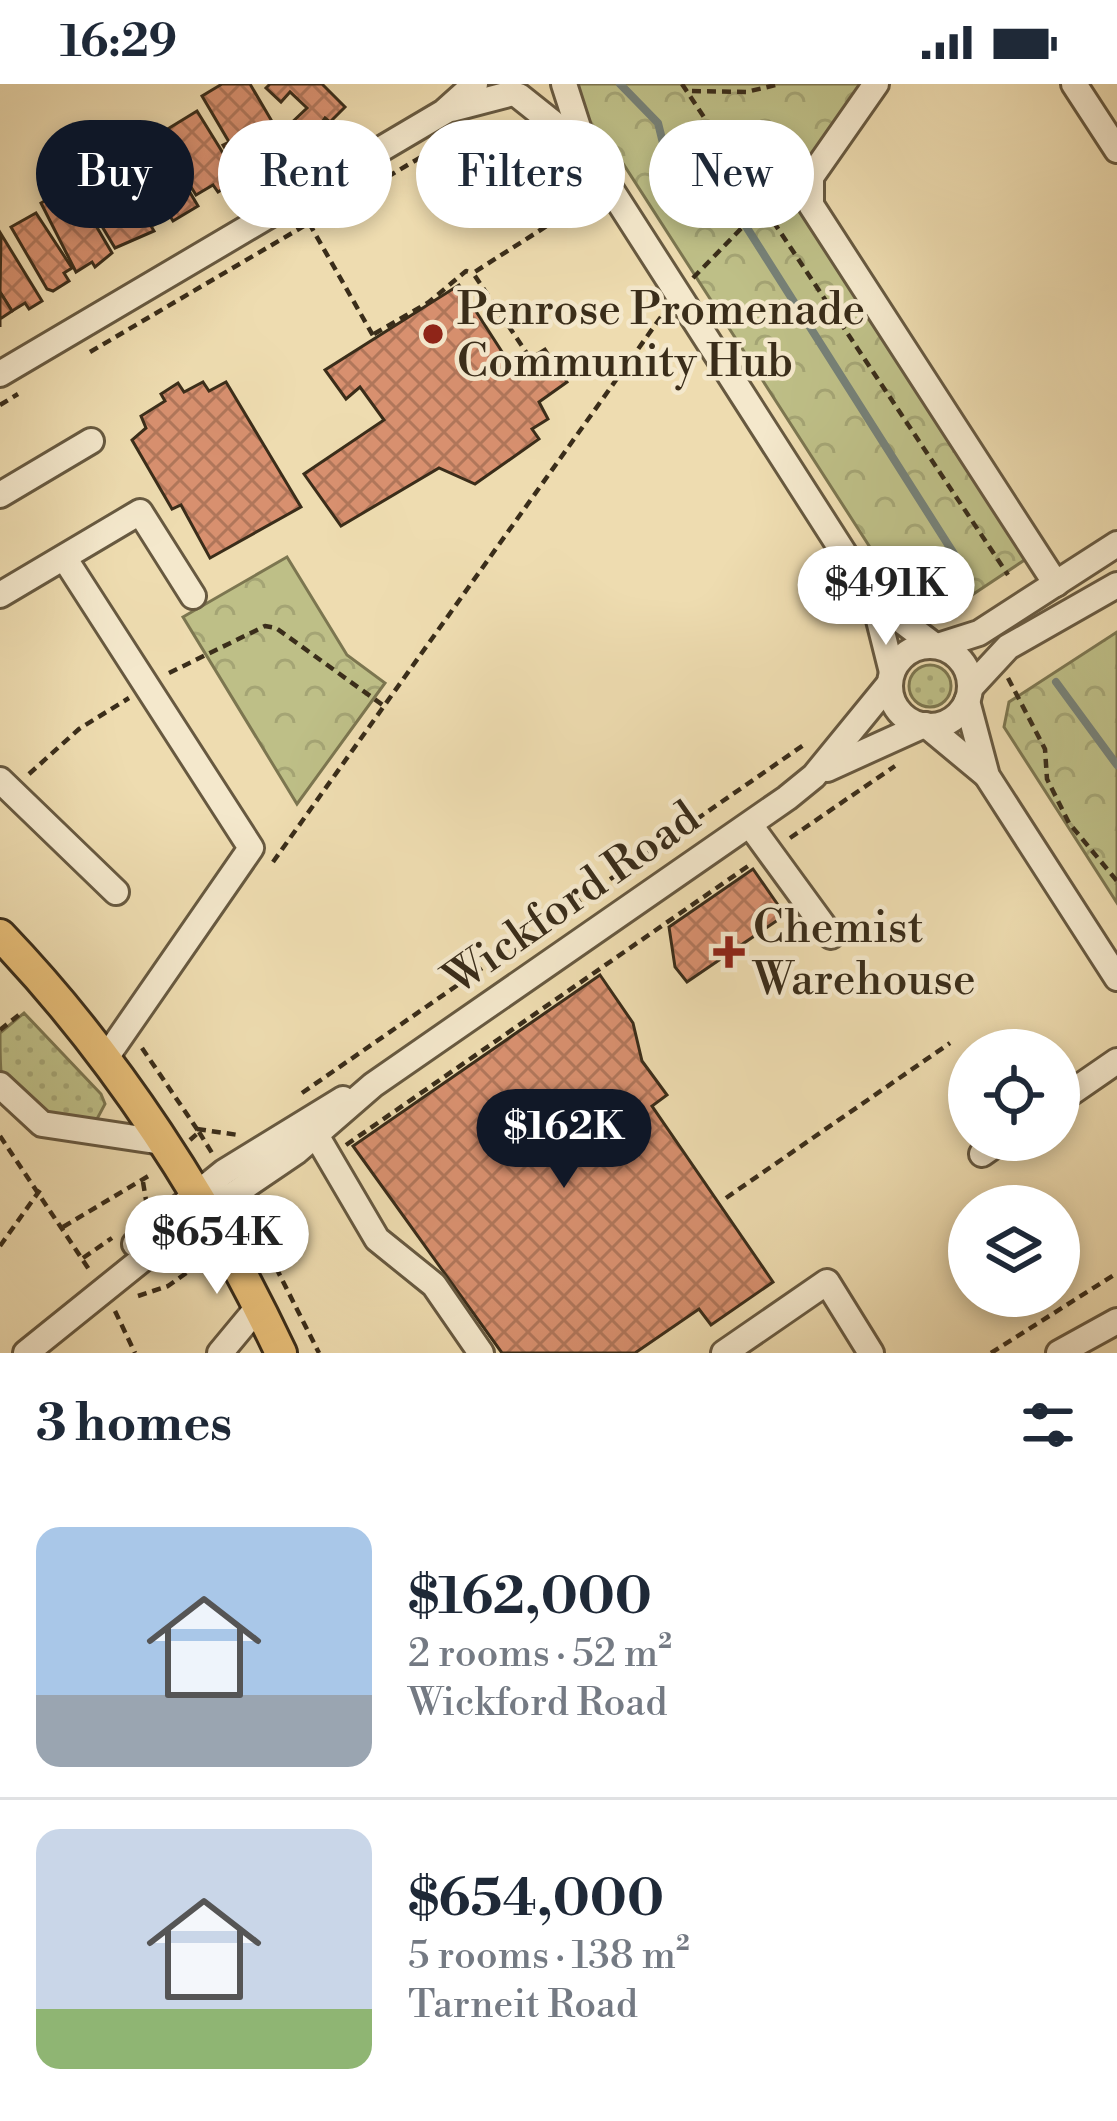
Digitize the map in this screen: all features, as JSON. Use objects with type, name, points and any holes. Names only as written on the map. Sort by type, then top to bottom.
[{"type":"main road","points":[[0,935],[105,1059],[166,1149],[259,1306],[281,1353]]},
{"type":"street","points":[[0,374],[444,112],[475,84]]},
{"type":"street","points":[[444,112],[511,91],[541,95],[559,84],[574,120]]},
{"type":"street","points":[[876,84],[811,177],[811,205],[1056,584]]},
{"type":"street","points":[[1074,84],[1117,150]]},
{"type":"street","points":[[511,91],[549,120]]},
{"type":"street","points":[[625,211],[874,600],[899,711],[925,725],[987,776],[1117,978]]},
{"type":"street","points":[[0,495],[91,441]]},
{"type":"street","points":[[0,595],[140,512],[193,596]]},
{"type":"street","points":[[891,678],[908,652],[979,633],[1117,544]]},
{"type":"street","points":[[65,559],[208,789],[247,834],[251,848],[105,1059]]},
{"type":"street","points":[[925,725],[947,722],[994,657],[1117,586]]},
{"type":"street","points":[[874,600],[960,659],[987,776]]},
{"type":"street","name":"Wickford Road","points":[[814,776],[891,678]]},
{"type":"street","name":"Wickford Road","points":[[32,1348],[95,1278],[230,1182],[750,825],[814,776],[925,725]]},
{"type":"street","points":[[6,785],[116,892]]},
{"type":"street","points":[[750,825],[832,936]]},
{"type":"street","points":[[1080,1087],[1117,1061]]},
{"type":"street","points":[[0,1085],[42,1124],[166,1149]]},
{"type":"street","points":[[315,1126],[377,1239],[434,1285],[481,1353]]},
{"type":"street","points":[[724,1353],[827,1282],[872,1353]]},
{"type":"street","points":[[220,1353],[259,1306]]},
{"type":"street","points":[[1059,1353],[1117,1321]]},
{"type":"path","points":[[682,84],[710,120]]},
{"type":"path","points":[[692,92],[746,92],[780,84]]},
{"type":"path","points":[[82,356],[300,228]]},
{"type":"path","points":[[312,228],[374,337],[466,272],[473,273],[544,228]]},
{"type":"path","points":[[262,878],[678,294],[742,228]]},
{"type":"path","points":[[781,228],[1008,575]]},
{"type":"path","points":[[473,273],[530,358]]},
{"type":"path","points":[[0,405],[21,393]]},
{"type":"path","points":[[6,785],[79,728],[265,626],[276,628],[384,706]]},
{"type":"path","points":[[994,657],[1036,728],[1048,778],[1069,823],[1117,881]]},
{"type":"path","points":[[315,1126],[818,735]]},
{"type":"path","points":[[315,1126],[770,852],[896,766]]},
{"type":"path","points":[[0,1030],[20,1013]]},
{"type":"path","points":[[154,1030],[141,1049],[230,1182],[319,1353]]},
{"type":"path","points":[[725,1198],[948,1044]]},
{"type":"path","points":[[63,1227],[143,1182],[166,1149],[198,1131],[243,1136]]},
{"type":"path","points":[[0,1136],[40,1190],[0,1246]]},
{"type":"path","points":[[991,1353],[1117,1273]]},
{"type":"green space","points":[[573,84],[864,84],[814,155],[814,120],[649,120],[649,204],[625,167],[625,120],[587,120]]},
{"type":"green space","points":[[814,227],[1026,559],[966,599],[949,598],[912,622],[891,596],[893,583],[665,228]]},
{"type":"green space","points":[[287,557],[347,655],[385,683],[297,804],[183,617]]},
{"type":"green space","points":[[1117,632],[1117,903],[1004,727],[1009,702]]},
{"type":"green space","points":[[930,665],[945,671],[951,686],[945,701],[930,707],[915,701],[909,686],[915,671]]},
{"type":"green space","points":[[24,1013],[101,1094],[105,1104],[97,1119],[70,1119],[42,1111],[8,1083],[1,1071],[0,1033]]},
{"type":"building","points":[[222,84],[250,84],[271,120],[218,123],[202,96]]},
{"type":"building","points":[[270,84],[322,84],[345,107],[332,120],[294,120],[307,108],[290,92],[281,102],[266,88]]},
{"type":"building","points":[[197,111],[218,145],[218,192],[213,185],[196,195],[194,192],[194,120],[182,120]]},
{"type":"building","points":[[36,213],[36,228],[46,228],[72,268],[64,273],[69,281],[53,291],[47,289],[11,227]]},
{"type":"building","points":[[54,228],[97,228],[112,253],[95,267],[92,262],[76,272]]},
{"type":"building","points":[[103,228],[154,231],[115,248]]},
{"type":"building","points":[[1,234],[42,301],[29,309],[25,303],[12,311],[0,292]]},
{"type":"building","points":[[459,285],[513,369],[545,349],[567,382],[539,402],[548,419],[532,429],[539,439],[475,484],[439,468],[341,526],[304,474],[384,420],[360,387],[346,399],[325,370]]},
{"type":"building","points":[[0,292],[12,311],[0,319]]},
{"type":"building","points":[[203,382],[209,391],[226,382],[301,507],[210,558],[181,505],[172,509],[132,440],[146,428],[141,416],[165,401],[161,394],[178,383],[184,392]]},
{"type":"building","points":[[753,869],[785,915],[687,982],[675,967],[669,927]]},
{"type":"building","points":[[600,975],[633,1023],[642,1061],[667,1095],[652,1106],[773,1282],[711,1325],[699,1309],[635,1353],[502,1353],[353,1146]]},
{"type":"waterway","points":[[620,84],[658,123],[666,155],[728,198],[968,576]]},
{"type":"waterway","points":[[1056,682],[1117,765]]},
{"type":"place","name":"Penrose Promenade Community Hub","points":[[433,334]]},
{"type":"place","name":"Chemist Warehouse","points":[[729,952]]}]
